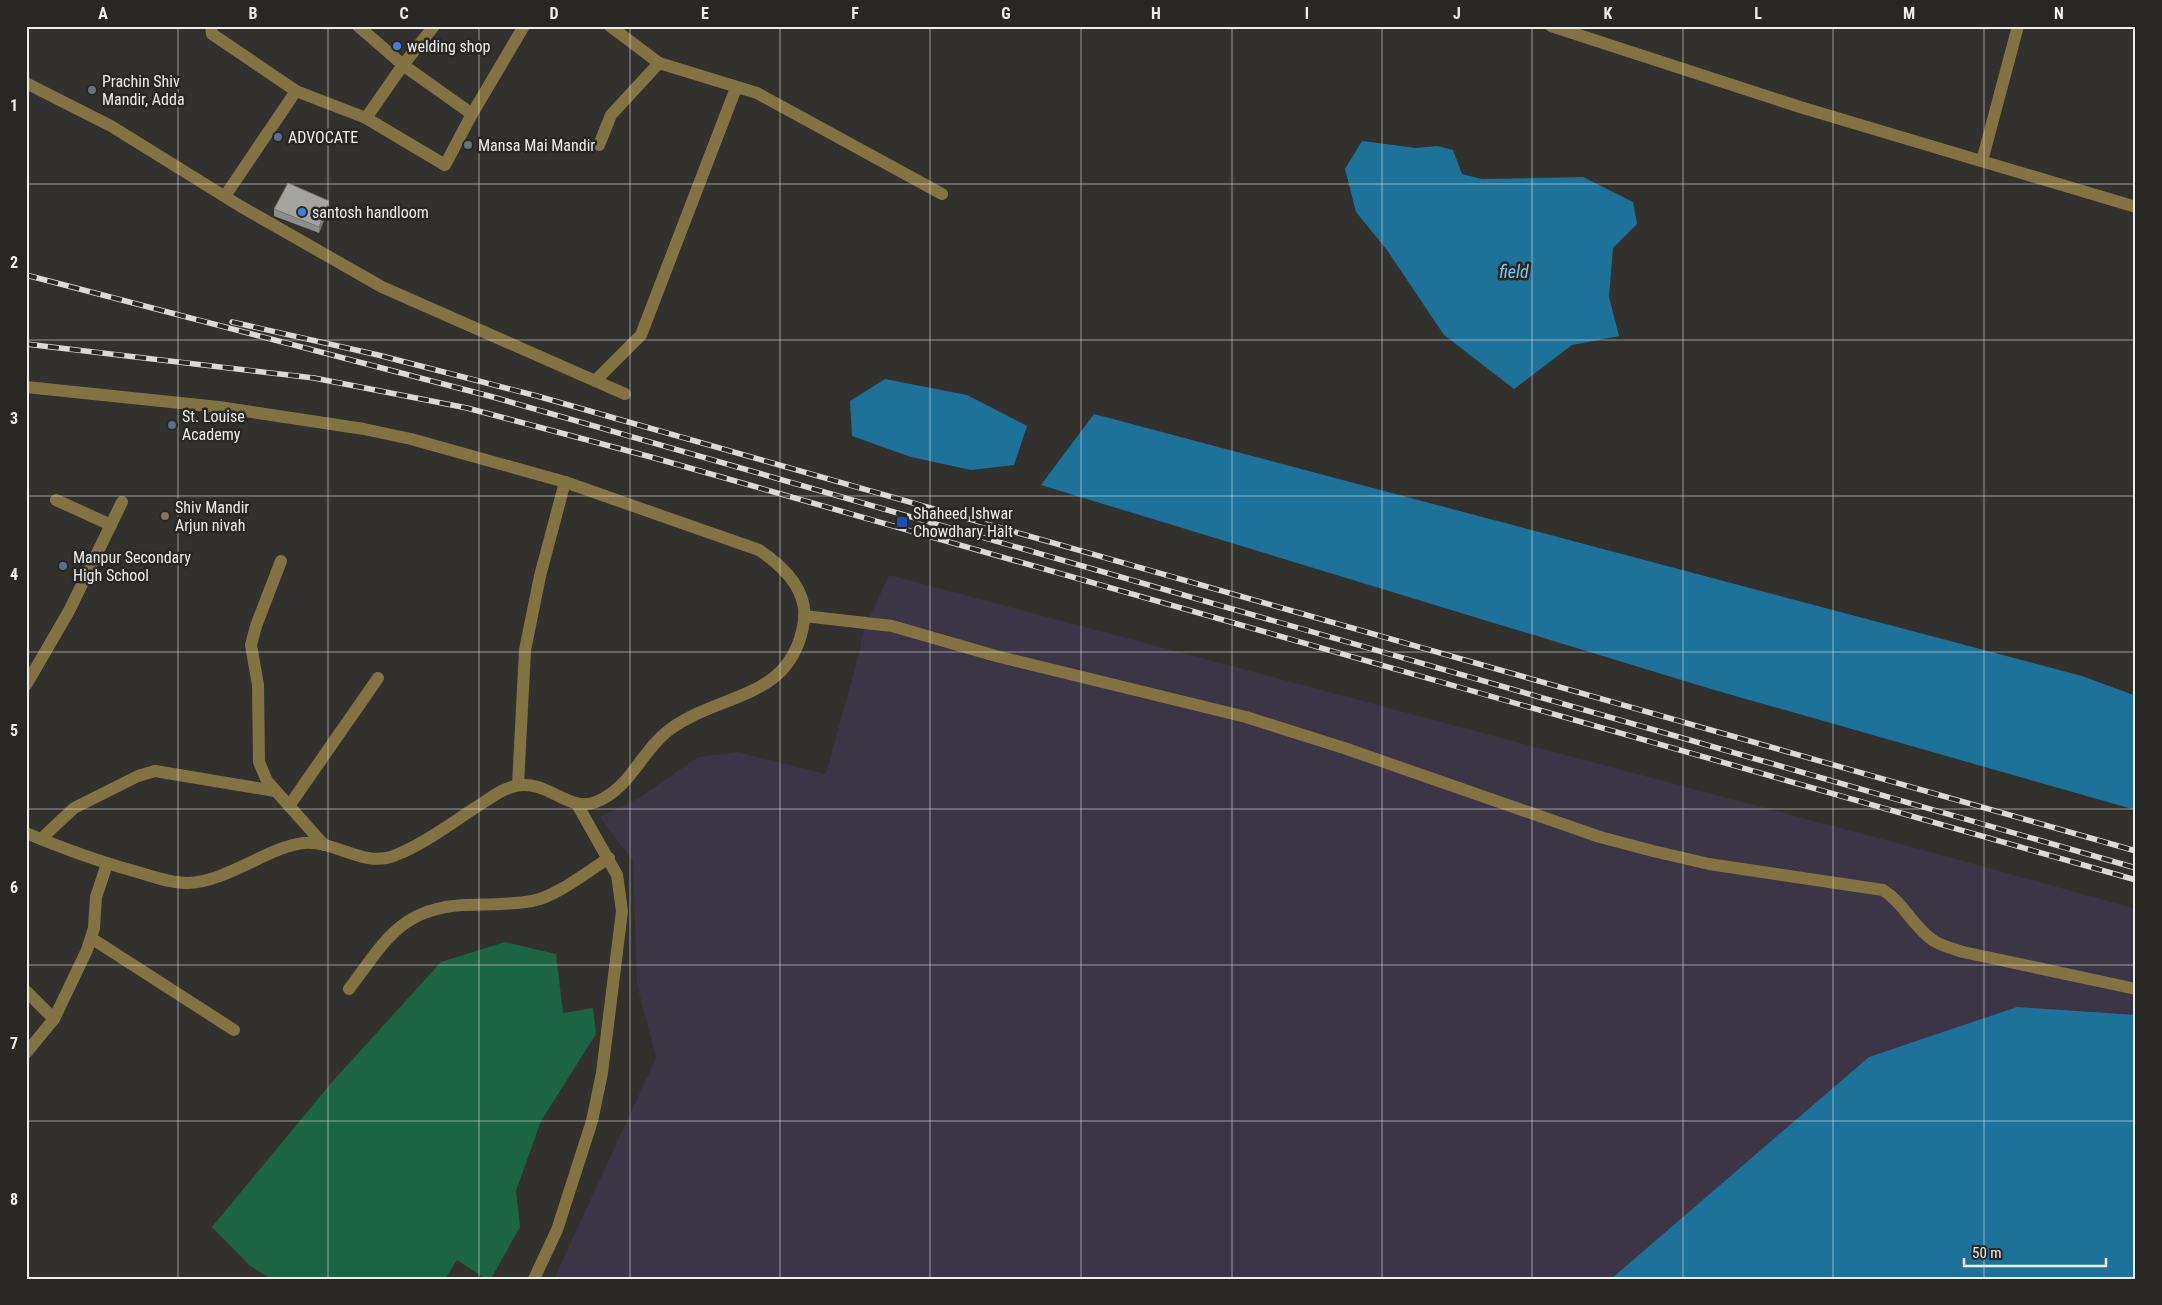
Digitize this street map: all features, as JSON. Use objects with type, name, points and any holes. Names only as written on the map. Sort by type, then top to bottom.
[{"type":"street","points":[[211,26],[212,34],[296,91],[366,118],[445,165],[472,114],[524,26]]},
{"type":"street","points":[[358,26],[403,65],[472,114]]},
{"type":"street","points":[[366,118],[403,65],[434,26]]},
{"type":"street","points":[[610,26],[659,63],[757,93],[942,194]]},
{"type":"street","points":[[1551,26],[1800,107],[2136,207]]},
{"type":"street","points":[[1982,161],[2018,26]]},
{"type":"street","points":[[599,145],[611,115],[659,63]]},
{"type":"street","points":[[26,83],[111,126],[225,196],[382,288],[625,394]]},
{"type":"street","points":[[595,381],[641,335],[736,88]]},
{"type":"street","points":[[225,196],[296,91]]},
{"type":"street","points":[[26,386],[219,408],[364,429],[412,440],[565,482],[759,550],[773,558],[795,583],[802,596],[804,616],[801,636],[793,658],[784,670],[769,682],[674,727],[659,739],[629,780],[612,794],[592,804],[577,804],[540,786],[518,785],[501,792],[396,855],[383,859],[368,859],[312,843],[298,845],[198,882],[164,880],[107,864],[26,833]]},
{"type":"street","points":[[518,785],[527,640],[540,576],[565,482]]},
{"type":"street","points":[[56,500],[111,525]]},
{"type":"street","points":[[26,685],[69,611],[122,502]]},
{"type":"street","points":[[281,560],[256,626],[252,645],[258,686],[259,762],[266,781],[324,845]]},
{"type":"street","points":[[804,616],[892,626],[996,656],[1246,717],[1600,837],[1653,851],[1709,864],[1876,888],[1898,901],[1924,932],[1940,944],[1964,952],[2136,988]]},
{"type":"street","points":[[289,806],[378,678]]},
{"type":"street","points":[[41,840],[69,812],[85,802],[138,776],[155,771],[275,791]]},
{"type":"street","points":[[534,1279],[574,1183],[592,1121],[602,1073],[622,911],[617,875],[577,804]]},
{"type":"street","points":[[349,989],[388,938],[402,924],[416,915],[432,909],[454,906],[539,899],[609,858]]},
{"type":"street","points":[[26,1053],[54,1019],[92,938],[96,897],[107,864]]},
{"type":"street","points":[[92,938],[234,1030]]},
{"type":"street","points":[[26,991],[54,1019]]},
{"type":"shaded area","points":[[889,575],[1938,854],[2136,909],[2136,1279],[554,1279],[656,1058],[637,985],[633,861],[600,817],[639,798],[698,757],[737,752],[826,774],[860,650],[862,634]]},
{"type":"green space","points":[[505,942],[556,954],[563,1013],[593,1008],[596,1034],[541,1121],[516,1191],[520,1227],[491,1279],[486,1279],[457,1260],[445,1279],[271,1279],[249,1265],[212,1227],[332,1082],[441,962]]},
{"type":"water","name":"field","points":[[1362,141],[1416,148],[1437,146],[1453,150],[1462,174],[1482,179],[1583,177],[1633,202],[1637,224],[1613,248],[1609,297],[1619,336],[1572,345],[1514,389],[1444,335],[1387,250],[1356,212],[1345,169]]},
{"type":"water","points":[[885,379],[967,395],[1027,426],[1014,465],[971,470],[911,457],[852,436],[850,401]]},
{"type":"water","points":[[1094,414],[2082,676],[2136,696],[2136,810],[1711,689],[1041,485]]},
{"type":"water","points":[[2017,1007],[2136,1015],[2136,1279],[1611,1279],[1869,1057]]},
{"type":"building","name":"santosh handloom","points":[[288,183],[329,201],[319,227],[274,209]]},
{"type":"railway","points":[[26,275],[493,397],[2136,868]]},
{"type":"railway","points":[[232,322],[378,355],[537,396],[2136,851]]},
{"type":"railway","points":[[26,344],[314,378],[467,408],[651,457],[2136,880]]},
{"type":"place","name":"welding shop","points":[[397,46]]},
{"type":"place","name":"Prachin Shiv Mandir, Adda","points":[[92,90]]},
{"type":"place","name":"ADVOCATE","points":[[278,137]]},
{"type":"place","name":"Mansa Mai Mandir","points":[[468,145]]},
{"type":"place","name":"santosh handloom","points":[[302,212]]},
{"type":"place","name":"St. Louise Academy","points":[[172,425]]},
{"type":"place","name":"Shiv Mandir Arjun nivah","points":[[165,516]]},
{"type":"place","name":"Shaheed Ishwar Chowdhary Halt","points":[[902,522]]},
{"type":"place","name":"Manpur Secondary High School","points":[[63,566]]}]
